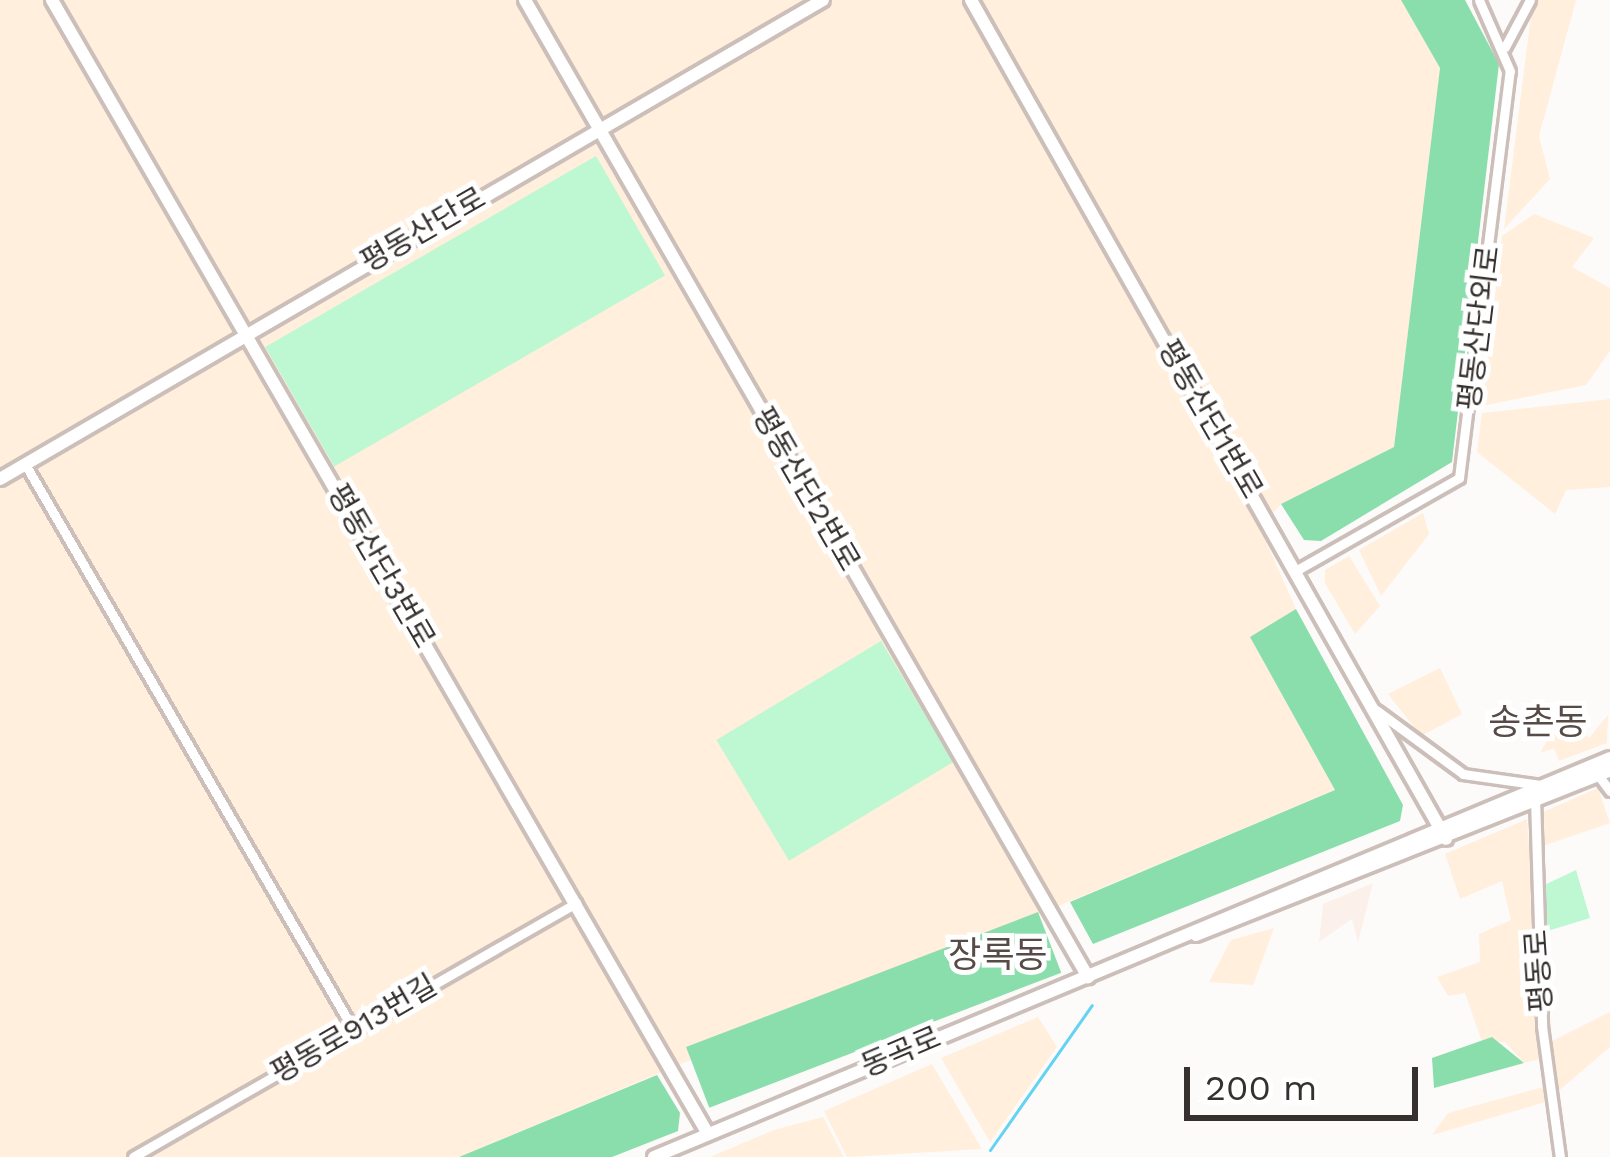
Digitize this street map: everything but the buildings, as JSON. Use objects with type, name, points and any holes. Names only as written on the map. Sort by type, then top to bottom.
[{"type":"street","name":"평동산단3번로","points":[[52,0],[708,1134]]},
{"type":"street","name":"평동산단2번로","points":[[525,0],[1088,977]]},
{"type":"street","name":"평동산단로","points":[[0,479],[823,0]]},
{"type":"street","name":"평동산단1번로","points":[[971,0],[1443,834]]},
{"type":"street","points":[[1479,0],[1505,47]]},
{"type":"street","points":[[1505,47],[1530,0]]},
{"type":"street","name":"평동산단외로","points":[[1297,570],[1460,478],[1505,47]]},
{"type":"street","points":[[25,464],[353,1029]]},
{"type":"street","points":[[1372,707],[1463,775],[1542,785],[1534,801]]},
{"type":"street","name":"동곡로","points":[[1443,834],[1610,758]]},
{"type":"street","points":[[1604,772],[1610,791]]},
{"type":"street","name":"동곡로","points":[[654,1157],[1149,950],[1604,772]]},
{"type":"street","name":"평동로","points":[[1534,801],[1560,1157]]},
{"type":"street","name":"평동로913번길","points":[[134,1157],[576,903]]},
{"type":"shaded area","points":[[0,0],[1401,0],[1440,68],[1394,447],[1281,504],[1260,528],[1296,609],[1250,637],[1335,790],[459,1157],[0,1157]]},
{"type":"shaded area","points":[[1533,0],[1576,0],[1539,136],[1550,179],[1504,229]]},
{"type":"shaded area","points":[[1534,214],[1594,238],[1572,267],[1610,288],[1610,351],[1586,385],[1482,406],[1502,236]]},
{"type":"shaded area","points":[[1610,399],[1610,487],[1566,490],[1555,514],[1477,452],[1482,413]]},
{"type":"shaded area","points":[[1423,513],[1429,534],[1381,596],[1359,550]]},
{"type":"shaded area","points":[[1349,556],[1380,606],[1355,634],[1325,583],[1325,570]]},
{"type":"shaded area","points":[[1440,668],[1462,714],[1421,736],[1388,694]]},
{"type":"shaded area","points":[[1562,715],[1589,738],[1608,715],[1607,743],[1559,761],[1554,748],[1540,753]]},
{"type":"shaded area","points":[[1598,788],[1610,823],[1537,848],[1534,816]]},
{"type":"shaded area","points":[[1527,819],[1544,1058],[1524,1063],[1505,1042],[1482,1042],[1465,993],[1448,996],[1437,977],[1480,962],[1479,934],[1511,920],[1502,881],[1460,899],[1445,854]]},
{"type":"shaded area","points":[[1373,883],[1358,943],[1352,919],[1319,942],[1323,904]]},
{"type":"shaded area","points":[[1274,928],[1253,985],[1209,982],[1231,940]]},
{"type":"shaded area","points":[[1610,1012],[1610,1047],[1555,1094],[1548,1043]]},
{"type":"shaded area","points":[[1038,1017],[1057,1047],[990,1142],[941,1058]]},
{"type":"shaded area","points":[[932,1064],[982,1149],[847,1157],[824,1111]]},
{"type":"shaded area","points":[[1547,1086],[1549,1101],[1432,1135],[1448,1113]]},
{"type":"shaded area","points":[[823,1117],[844,1157],[710,1157],[774,1130]]},
{"type":"green space","points":[[1401,0],[1465,0],[1499,64],[1452,462],[1321,541],[1304,540],[1281,504],[1394,447],[1440,68]]},
{"type":"green space","points":[[596,156],[665,276],[334,467],[265,347]]},
{"type":"green space","points":[[1296,609],[1403,805],[1400,821],[1093,944],[1070,902],[1335,790],[1250,637]]},
{"type":"green space","points":[[881,641],[954,762],[789,861],[716,740]]},
{"type":"green space","points":[[1576,870],[1590,918],[1541,933],[1538,888]]},
{"type":"green space","points":[[1038,912],[1061,973],[709,1108],[686,1047]]},
{"type":"green space","points":[[1492,1037],[1524,1063],[1434,1088],[1432,1058]]},
{"type":"green space","points":[[657,1075],[680,1113],[678,1131],[612,1157],[459,1157]]},
{"type":"waterway","points":[[990,1150],[1092,1005]]},
{"type":"district","name":"송촌동","points":[[1538,723]]},
{"type":"district","name":"장록동","points":[[998,956]]}]
